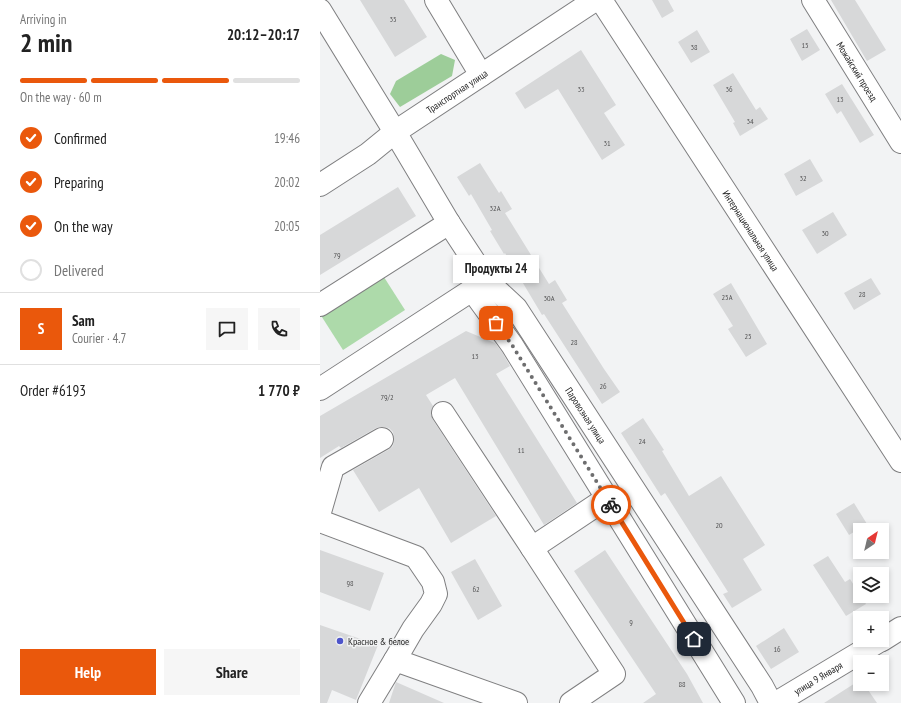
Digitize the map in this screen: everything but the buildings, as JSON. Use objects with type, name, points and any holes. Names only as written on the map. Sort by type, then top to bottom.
[{"type":"street","points":[[436,0],[481,75]]},
{"type":"street","name":"Транспортная улица","points":[[320,185],[368,154],[395,132],[595,0]]},
{"type":"street","name":"Интернациональная улица","points":[[601,0],[901,461]]},
{"type":"street","name":"Можайский проезд","points":[[813,0],[901,142]]},
{"type":"street","name":"Паровозная улица","points":[[320,10],[449,223],[480,286],[516,308],[762,686],[771,703]]},
{"type":"street","points":[[320,305],[449,223]]},
{"type":"street","points":[[320,389],[480,286],[512,345],[734,703]]},
{"type":"street","points":[[444,413],[614,674],[571,703]]},
{"type":"street","points":[[320,512],[333,467],[382,439]]},
{"type":"street","points":[[532,548],[607,498]]},
{"type":"street","points":[[320,521],[416,557],[433,582],[436,594],[431,604],[369,703]]},
{"type":"street","name":"улица 9 Января","points":[[889,636],[901,628]]},
{"type":"street","name":"улица 9 Января","points":[[776,703],[870,647]]},
{"type":"street","points":[[395,660],[516,703]]},
{"type":"green space","points":[[441,54],[455,60],[452,76],[400,107],[390,94],[396,81]]},
{"type":"green space","points":[[382,274],[405,310],[343,350],[320,314]]},
{"type":"way so far","points":[[496,323],[512,345],[611,505]]},
{"type":"place","name":"Продукты 24","points":[[496,323]]},
{"type":"place","name":"Красное & белое","points":[[340,641]]},
{"type":"route","points":[[611,505],[694,639]]}]
